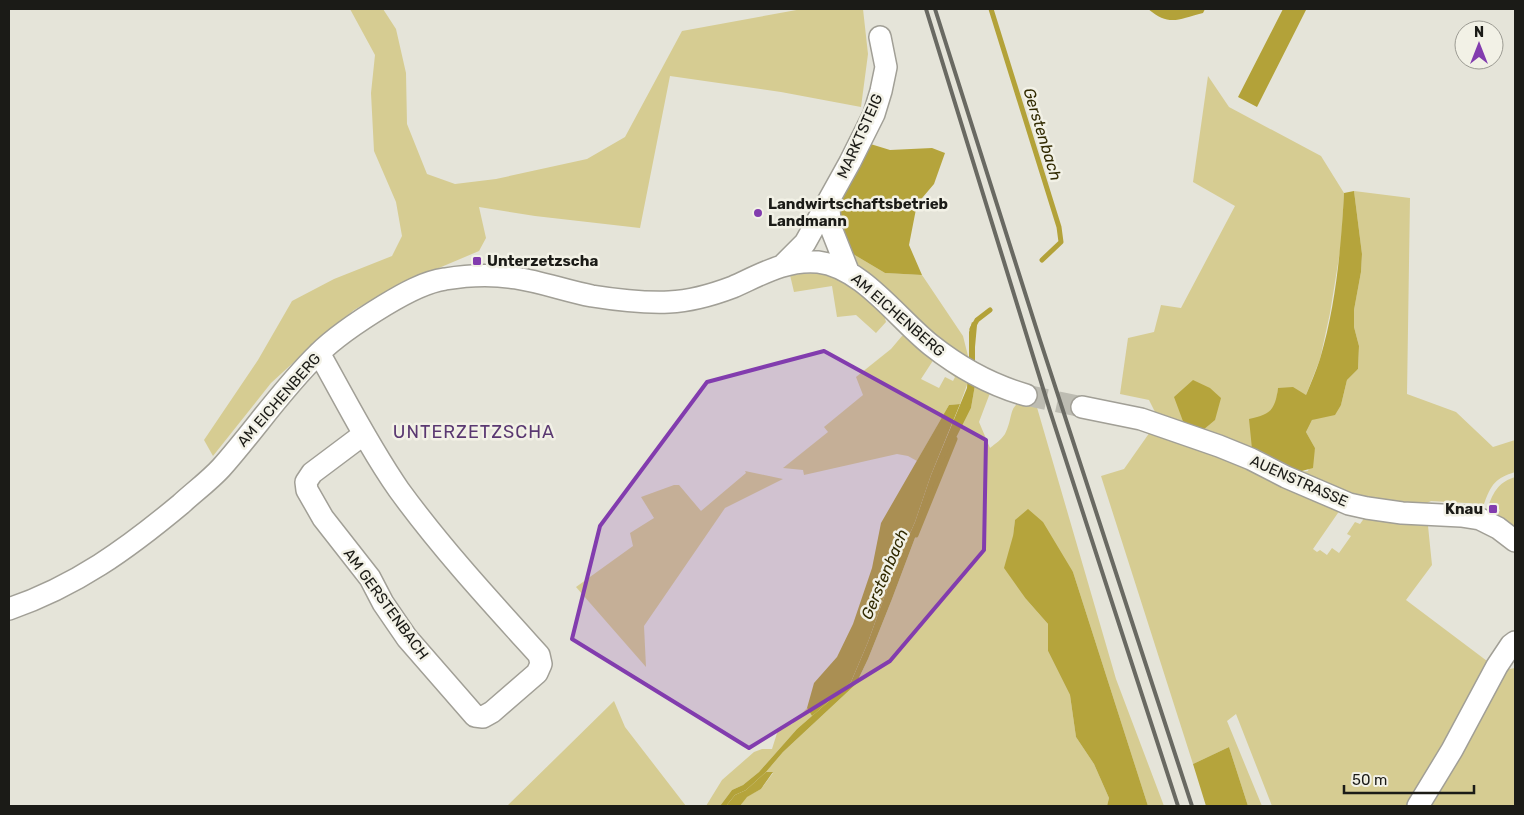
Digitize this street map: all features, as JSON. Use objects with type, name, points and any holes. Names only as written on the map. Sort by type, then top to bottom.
[{"type":"street","name":"MARKTSTEIG","points":[[784,264],[806,243],[874,114],[886,67],[880,37]]},
{"type":"street","points":[[828,202],[831,228],[848,271]]},
{"type":"street","name":"AM EICHENBERG","points":[[9,609],[27,603],[82,577],[153,527],[219,470],[319,352],[364,317],[405,292],[442,279],[489,275],[515,278],[593,296],[642,302],[672,302],[696,299],[730,288],[784,264],[819,262],[848,271],[867,285],[930,344],[959,366],[986,380],[1026,395]]},
{"type":"street","name":"AM GERSTENBACH","points":[[319,352],[364,434],[399,489],[451,557],[539,655],[541,664],[537,672],[492,712],[483,717],[475,716],[407,638],[370,578],[323,518],[307,490],[306,482],[312,473],[364,434]]},
{"type":"street","name":"AUENSTRASSE","points":[[1082,407],[1141,419],[1219,446],[1348,504],[1402,512],[1480,519],[1498,528],[1515,541]]},
{"type":"street","points":[[1418,806],[1452,750],[1497,666],[1515,642]]},
{"type":"highlighted area","points":[[824,351],[986,440],[984,550],[890,661],[749,748],[572,639],[600,526],[707,382]]},
{"type":"shaded area","points":[[350,9],[383,9],[396,29],[406,73],[407,124],[427,174],[455,184],[496,179],[587,159],[625,137],[682,31],[802,9],[863,9],[868,54],[861,107],[781,92],[670,76],[640,228],[535,216],[479,207],[486,238],[479,251],[394,287],[354,310],[271,383],[213,456],[204,440],[258,360],[292,301],[334,279],[392,256],[402,236],[396,202],[374,151],[371,93],[375,55]]},
{"type":"shaded area","points":[[1148,9],[1205,9],[1203,13],[1168,20]]},
{"type":"shaded area","points":[[1283,9],[1306,10],[1257,107],[1238,97]]},
{"type":"shaded area","points":[[1208,76],[1229,107],[1321,156],[1344,193],[1341,245],[1330,313],[1320,359],[1306,395],[1278,388],[1276,404],[1266,415],[1252,449],[1157,416],[1149,400],[1120,394],[1128,338],[1154,332],[1161,305],[1181,308],[1235,206],[1193,182]]},
{"type":"shaded area","points":[[864,142],[890,150],[932,148],[945,153],[934,184],[917,204],[909,245],[922,275],[885,273],[853,254],[842,235],[836,207]]},
{"type":"shaded area","points":[[1354,191],[1410,198],[1407,394],[1456,412],[1493,447],[1515,440],[1515,472],[1499,479],[1495,483],[1489,491],[1484,504],[1431,501],[1423,505],[1367,500],[1298,472],[1308,471],[1315,448],[1306,432],[1312,420],[1341,405],[1347,380],[1358,369],[1359,346],[1354,327],[1354,310],[1361,272],[1362,254]]},
{"type":"shaded area","points":[[1354,191],[1362,254],[1361,272],[1354,310],[1354,327],[1359,346],[1358,369],[1347,380],[1341,405],[1335,415],[1312,420],[1306,432],[1315,448],[1313,468],[1298,472],[1252,449],[1249,419],[1267,413],[1273,407],[1278,388],[1293,387],[1306,395],[1326,339],[1334,297],[1344,193]]},
{"type":"shaded area","points":[[853,254],[885,273],[922,275],[963,336],[969,360],[958,355],[856,265]]},
{"type":"shaded area","points":[[827,273],[850,282],[883,311],[886,322],[876,333],[856,315],[837,317],[832,286],[794,292],[790,275]]},
{"type":"shaded area","points":[[972,322],[977,325],[975,385],[971,408],[942,466],[892,599],[856,684],[783,752],[766,772],[746,790],[735,795],[726,806],[720,806],[732,790],[743,785],[759,772],[797,729],[851,682],[868,642],[895,567],[915,522],[931,475],[967,388],[969,332]]},
{"type":"shaded area","points":[[907,334],[934,359],[921,379],[939,388],[945,377],[953,381],[955,377],[948,372],[950,368],[968,382],[960,404],[949,405],[917,461],[908,456],[897,454],[804,475],[803,470],[783,468],[828,432],[824,427],[863,395],[856,377],[891,349],[902,336]]},
{"type":"shaded area","points":[[1193,380],[1210,388],[1221,398],[1215,420],[1203,430],[1184,424],[1174,397]]},
{"type":"shaded area","points":[[975,385],[990,393],[979,422],[990,448],[1005,434],[1016,405],[1026,402],[1036,404],[1116,679],[1164,806],[1148,806],[1073,572],[1015,520],[1013,536],[1026,599],[1048,624],[1048,651],[1070,695],[1076,737],[1094,764],[1109,798],[1107,806],[740,806],[746,797],[761,789],[773,773],[766,772],[783,752],[856,684],[892,599],[942,466],[971,408]]},
{"type":"shaded area","points":[[960,404],[851,682],[812,716],[807,708],[814,683],[837,657],[853,624],[872,568],[881,523],[949,405]]},
{"type":"shaded area","points":[[1150,432],[1203,448],[1340,510],[1313,549],[1317,552],[1320,550],[1327,555],[1332,548],[1339,553],[1351,536],[1347,534],[1355,522],[1360,524],[1365,517],[1430,522],[1428,526],[1432,565],[1406,600],[1491,664],[1410,806],[1272,806],[1236,714],[1227,721],[1262,806],[1248,806],[1229,747],[1193,764],[1101,476],[1124,469]]},
{"type":"shaded area","points":[[745,471],[783,479],[725,508],[644,626],[646,667],[576,587],[633,546],[630,533],[654,518],[641,497],[674,485],[679,485],[701,511],[746,473]]},
{"type":"shaded area","points":[[1515,477],[1515,527],[1496,517],[1500,510],[1489,504],[1493,494],[1499,487],[1505,481]]},
{"type":"shaded area","points":[[1028,509],[1043,522],[1073,572],[1148,806],[1107,806],[1109,798],[1094,764],[1076,737],[1070,695],[1048,651],[1048,624],[1026,599],[1004,568],[1013,536],[1015,520]]},
{"type":"shaded area","points":[[1515,668],[1515,806],[1427,806],[1504,670]]},
{"type":"shaded area","points":[[614,701],[625,727],[686,806],[507,806]]},
{"type":"shaded area","points":[[807,708],[812,716],[797,729],[759,772],[743,785],[732,790],[720,806],[706,806],[722,780],[754,752],[762,749],[772,749],[778,730],[792,724]]},
{"type":"shaded area","points":[[1229,747],[1248,806],[1206,806],[1193,764]]},
{"type":"shaded area","points":[[766,772],[773,772],[761,789],[747,797],[740,806],[726,806],[735,795],[746,790]]},
{"type":"waterway","name":"Gerstenbach","points":[[991,9],[1059,227],[1061,242],[1042,260]]},
{"type":"waterway","name":"Gerstenbach","points":[[972,329],[977,320],[990,310]]},
{"type":"waterway","name":"Gerstenbach","points":[[916,535],[955,439]]},
{"type":"tunnel","points":[[1026,395],[1082,407]]},
{"type":"railway","points":[[926,9],[1050,411],[1178,806]]},
{"type":"railway","points":[[935,9],[1040,340],[1192,806]]},
{"type":"place","name":"Landwirtschaftsbetrieb Landmann","points":[[758,213]]},
{"type":"place","name":"Unterzetzscha","points":[[477,261]]},
{"type":"place","name":"Knau","points":[[1493,509]]},
{"type":"district","name":"UNTERZETZSCHA","points":[[474,432]]}]
